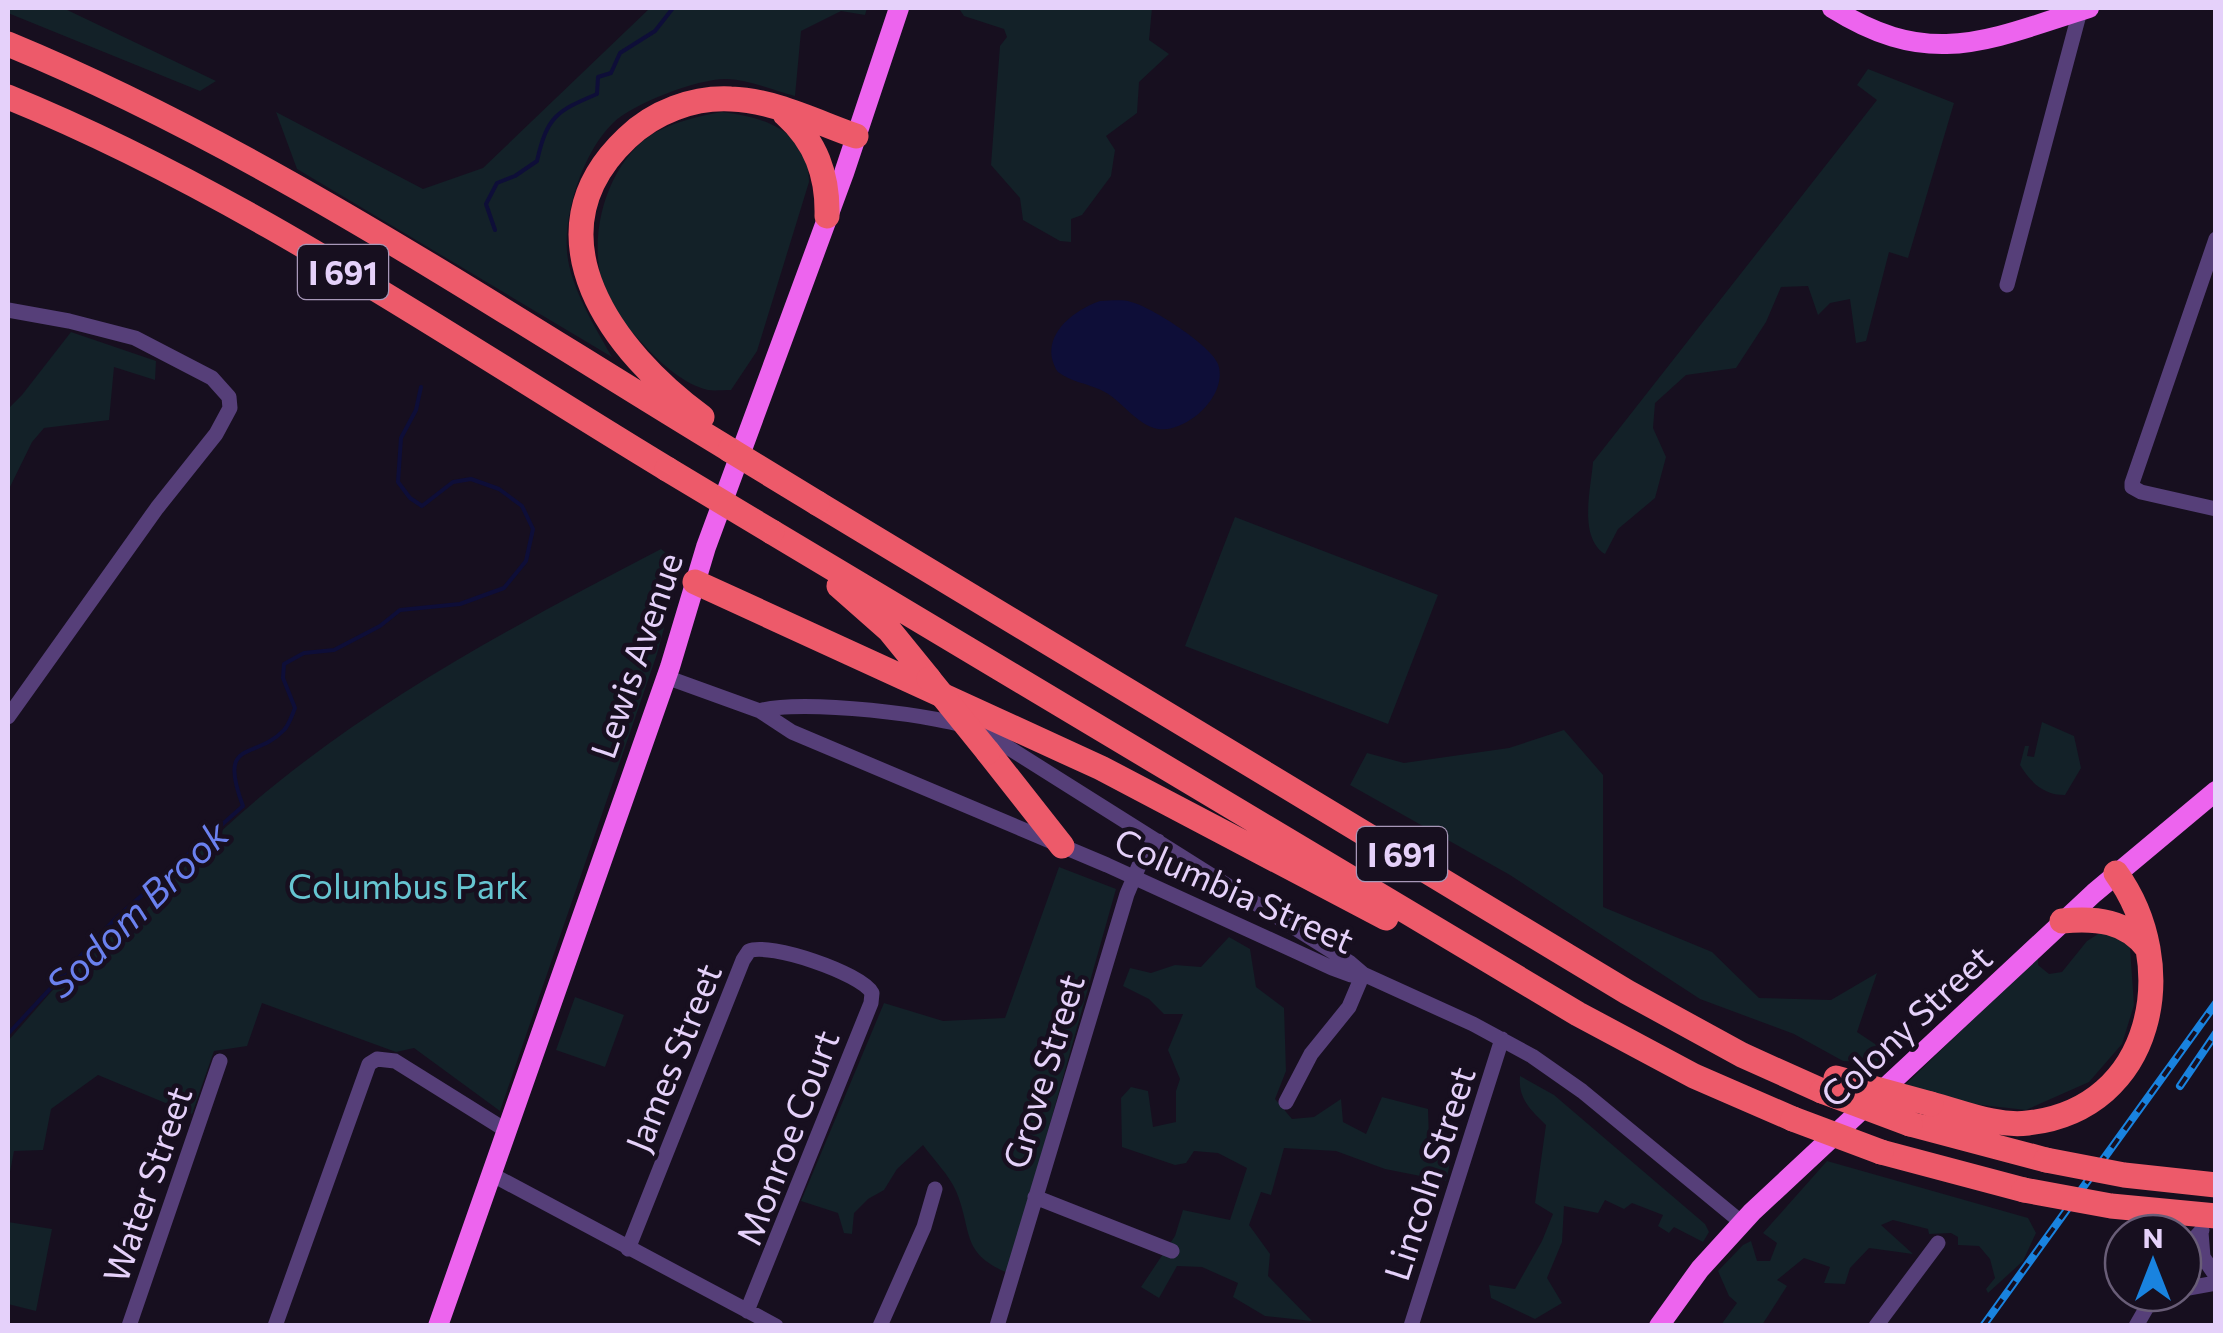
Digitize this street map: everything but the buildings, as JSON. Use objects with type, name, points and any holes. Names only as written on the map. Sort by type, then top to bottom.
[{"type":"highway","name":"I 691","points":[[8,44],[127,96],[222,144],[687,415],[720,430],[730,450],[1696,1031],[1829,1085],[1910,1124],[2046,1160],[2124,1175],[2216,1185]]},
{"type":"highway","name":"I 691","points":[[8,97],[114,144],[224,203],[777,537],[1650,1054],[1793,1119],[1881,1152],[2024,1190],[2211,1222]]},
{"type":"highway","points":[[687,415],[632,355],[597,303],[582,258],[581,228],[588,200],[604,166],[618,146],[662,113],[717,99],[752,101],[856,136]]},
{"type":"highway","points":[[776,108],[800,130],[820,162],[826,184],[827,216]]},
{"type":"highway","points":[[777,537],[791,555],[868,610],[1062,846]]},
{"type":"highway","points":[[696,582],[1101,768],[1456,956],[1495,964]]},
{"type":"highway","points":[[1829,1085],[1931,1104],[2002,1123],[2024,1124],[2060,1115],[2097,1094],[2128,1064],[2146,1028],[2153,989],[2138,915],[2116,873]]},
{"type":"highway","points":[[2062,921],[2114,923],[2134,934],[2148,950]]},
{"type":"main road","name":"Lewis Avenue","points":[[438,1326],[899,8]]},
{"type":"main road","points":[[1832,8],[1879,34],[1926,46],[1972,43],[2084,9]]},
{"type":"main road","name":"Colony Street","points":[[1661,1325],[1684,1288],[1741,1222],[2062,921],[2216,791]]},
{"type":"street","points":[[2007,285],[2084,9]]},
{"type":"street","points":[[2216,240],[2132,487],[2216,510]]},
{"type":"street","points":[[8,310],[135,338],[212,378],[230,397],[226,420],[157,508],[8,717]]},
{"type":"street","name":"Columbia Street","points":[[666,677],[760,711],[792,732],[1133,876],[1336,970],[1348,975],[1362,974],[1502,1038],[1582,1092],[1741,1222]]},
{"type":"street","points":[[760,711],[801,706],[965,724],[1000,740],[1349,962],[1362,974],[1349,1007],[1311,1054],[1286,1102]]},
{"type":"street","name":"Grove Street","points":[[998,1326],[1133,876],[1158,841]]},
{"type":"street","name":"James Street","points":[[628,1249],[749,951],[766,948],[857,977],[868,985]]},
{"type":"street","name":"Monroe Court","points":[[747,1310],[871,1003],[868,985]]},
{"type":"street","name":"Lincoln Street","points":[[1411,1326],[1502,1038]]},
{"type":"street","points":[[275,1326],[368,1064],[377,1059],[395,1061],[508,1130]]},
{"type":"street","name":"Water Street","points":[[129,1326],[220,1062]]},
{"type":"street","points":[[490,1174],[776,1326]]},
{"type":"street","points":[[880,1326],[924,1227],[936,1189]]},
{"type":"street","points":[[1035,1197],[1172,1251]]},
{"type":"street","points":[[2211,1222],[2203,1258],[2216,1280]]},
{"type":"street","points":[[1876,1326],[1938,1243]]},
{"type":"green space","points":[[8,8],[63,8],[216,81],[200,91],[8,13]]},
{"type":"green space","points":[[650,8],[867,8],[865,15],[841,11],[801,31],[795,96],[752,83],[715,80],[667,93],[635,108],[603,135],[578,182],[569,218],[567,251],[578,292],[612,357],[297,169],[276,112],[423,189],[483,168]]},
{"type":"green space","points":[[953,8],[1152,8],[1149,40],[1169,54],[1139,82],[1137,113],[1106,136],[1115,150],[1111,176],[1082,215],[1071,219],[1071,242],[1060,241],[1023,220],[1020,198],[991,165],[1000,46],[1007,37],[1004,29],[964,16]]},
{"type":"green space","points":[[1868,69],[1954,103],[1908,258],[1889,252],[1866,341],[1856,343],[1850,299],[1830,303],[1818,315],[1808,286],[1781,287],[1766,322],[1736,368],[1686,375],[1655,403],[1653,428],[1666,457],[1655,498],[1618,529],[1605,554],[1591,536],[1589,525],[1593,462],[1877,100],[1857,85]]},
{"type":"green space","points":[[722,112],[754,118],[782,130],[801,150],[809,182],[757,351],[731,390],[713,390],[699,387],[674,372],[630,329],[608,297],[598,253],[599,230],[612,183],[638,145],[672,125]]},
{"type":"green space","points":[[71,332],[156,361],[155,380],[114,367],[109,420],[44,428],[32,442],[8,491],[8,409]]},
{"type":"green space","points":[[1235,517],[1438,595],[1388,724],[1185,646]]},
{"type":"green space","name":"Columbus Park","points":[[661,549],[681,565],[657,654],[500,1111],[414,1048],[396,1052],[262,1003],[247,1046],[214,1051],[192,1114],[98,1075],[51,1109],[43,1150],[14,1151],[8,1182],[8,1041],[141,902],[145,911],[257,799],[385,705],[521,624]]},
{"type":"green space","points":[[2042,722],[2074,736],[2081,768],[2065,795],[2039,787],[2020,765],[2025,746],[2029,746],[2027,756],[2034,757]]},
{"type":"green space","points":[[1564,730],[1603,775],[1603,907],[1712,952],[1759,998],[1831,1000],[1877,973],[1857,1032],[1896,1058],[1889,1063],[1843,1061],[1794,1034],[1700,999],[1510,875],[1350,785],[1367,753],[1404,763],[1509,748]]},
{"type":"green space","points":[[1059,867],[1116,889],[1008,1273],[982,1258],[975,1249],[956,1191],[923,1145],[897,1169],[884,1190],[854,1213],[852,1234],[844,1233],[838,1213],[801,1201],[884,1003],[943,1021],[1005,1018]]},
{"type":"green space","points":[[2103,931],[2120,937],[2130,948],[2134,1005],[2122,1044],[2089,1082],[2026,1110],[1972,1104],[1903,1087],[2038,956],[2038,965],[2049,974],[2062,972],[2087,941]]},
{"type":"green space","points":[[1229,937],[1250,949],[1256,987],[1284,1008],[1286,1071],[1275,1099],[1292,1119],[1314,1117],[1341,1099],[1343,1122],[1366,1134],[1382,1097],[1428,1109],[1429,1140],[1452,1154],[1446,1181],[1385,1169],[1336,1151],[1284,1148],[1271,1195],[1261,1192],[1249,1225],[1270,1254],[1268,1276],[1312,1321],[1265,1316],[1233,1297],[1238,1283],[1202,1267],[1177,1266],[1159,1298],[1141,1287],[1175,1236],[1183,1210],[1230,1220],[1247,1168],[1218,1153],[1194,1151],[1186,1163],[1175,1165],[1122,1147],[1121,1098],[1131,1087],[1148,1091],[1153,1127],[1176,1122],[1180,1079],[1168,1050],[1183,1014],[1164,1014],[1149,999],[1123,986],[1130,968],[1151,973],[1175,965],[1201,967]]},
{"type":"green space","points":[[575,997],[624,1015],[605,1067],[556,1050]]},
{"type":"green space","points":[[1520,1076],[1554,1095],[1705,1224],[1709,1232],[1703,1242],[1674,1227],[1669,1233],[1658,1226],[1663,1215],[1632,1203],[1624,1209],[1605,1200],[1598,1213],[1564,1206],[1562,1242],[1547,1278],[1562,1303],[1535,1319],[1491,1298],[1489,1285],[1515,1289],[1553,1214],[1535,1203],[1546,1125],[1523,1097]]},
{"type":"green space","points":[[1827,1161],[2028,1218],[2036,1233],[2023,1261],[1988,1293],[1986,1289],[1995,1278],[1990,1259],[1979,1246],[1958,1245],[1958,1237],[1951,1233],[1929,1234],[1928,1229],[1893,1220],[1881,1225],[1913,1254],[1869,1248],[1850,1268],[1845,1284],[1824,1283],[1830,1267],[1804,1258],[1777,1280],[1787,1286],[1762,1325],[1721,1325],[1737,1303],[1729,1296],[1718,1271],[1751,1241],[1757,1261],[1770,1261],[1777,1243],[1763,1233]]},
{"type":"green space","points":[[8,1222],[52,1229],[36,1311],[8,1304]]},
{"type":"shaded area","points":[[1100,301],[1140,305],[1179,328],[1213,356],[1220,376],[1203,410],[1169,429],[1150,427],[1108,394],[1058,372],[1053,360],[1054,338],[1068,319]]},
{"type":"waterway","name":"Sodom Brook","points":[[495,230],[486,204],[497,183],[537,161],[545,134],[556,117],[597,94],[598,77],[611,73],[620,53],[655,31],[673,8]]},
{"type":"waterway","name":"Sodom Brook","points":[[8,1034],[114,920],[243,806],[234,769],[237,760],[284,730],[295,708],[283,678],[284,664],[304,653],[334,650],[380,626],[400,610],[460,604],[504,588],[526,561],[533,529],[522,506],[499,489],[471,479],[453,482],[422,506],[398,482],[401,438],[416,410],[421,387]]},
{"type":"railway","points":[[1983,1326],[2216,1003]]},
{"type":"railway","points":[[2180,1086],[2216,1033]]}]
